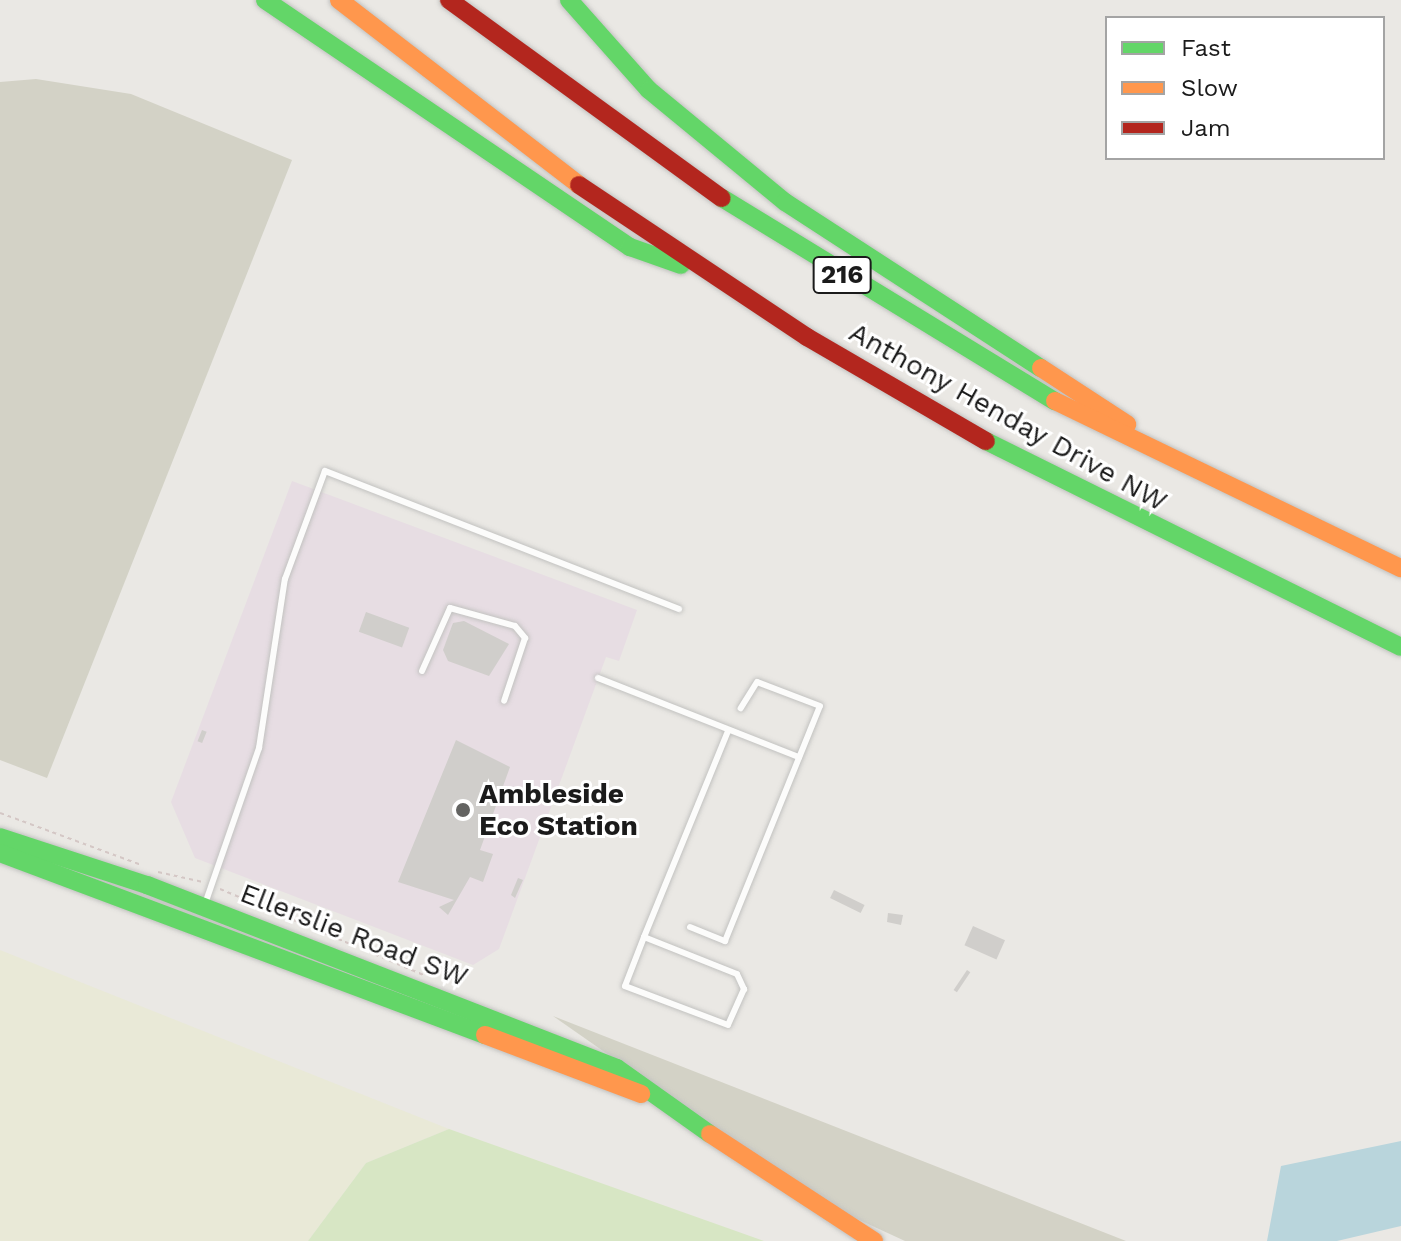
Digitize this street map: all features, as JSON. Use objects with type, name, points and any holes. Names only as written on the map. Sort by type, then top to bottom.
[{"type":"main road","points":[[265,0],[630,247],[710,275]]},
{"type":"main road","name":"Anthony Henday Drive NW","points":[[339,0],[477,111],[710,275],[1050,478],[1401,647]]},
{"type":"main road","name":"Anthony Henday Drive NW","points":[[449,0],[732,206],[925,328],[1262,505],[1401,568]]},
{"type":"main road","points":[[569,0],[649,90],[785,202],[1013,356],[1262,505]]},
{"type":"main road","name":"Ellerslie Road SW","points":[[0,837],[202,915],[575,1050],[678,1110],[803,1201],[874,1241]]},
{"type":"main road","name":"Ellerslie Road SW","points":[[0,853],[202,915]]},
{"type":"lane","points":[[202,915],[259,748],[285,579],[325,471],[679,609]]},
{"type":"lane","points":[[422,671],[450,608],[515,626],[525,638],[504,701]]},
{"type":"lane","points":[[598,678],[799,757]]},
{"type":"lane","points":[[690,927],[725,941],[820,706],[757,682],[741,708]]},
{"type":"lane","points":[[644,937],[737,974],[744,989],[728,1025],[625,986],[644,937],[728,731]]},
{"type":"path","points":[[0,813],[198,880]]},
{"type":"path","points":[[228,892],[435,980]]},
{"type":"shaded area","points":[[36,79],[131,94],[292,160],[47,778],[0,760],[0,82]]},
{"type":"shaded area","points":[[292,481],[637,610],[619,661],[606,657],[499,949],[473,965],[195,858],[171,802]]},
{"type":"shaded area","points":[[553,1016],[1126,1241],[905,1241],[816,1200]]},
{"type":"green space","points":[[0,950],[449,1129],[366,1163],[308,1241],[0,1241]]},
{"type":"green space","points":[[449,1129],[764,1241],[308,1241],[366,1163]]},
{"type":"water","points":[[1401,1141],[1401,1226],[1337,1241],[1267,1241],[1281,1166]]},
{"type":"building","points":[[366,612],[409,628],[402,647],[359,632]]},
{"type":"building","points":[[464,621],[509,644],[489,676],[448,661],[443,650],[453,623]]},
{"type":"building","points":[[202,730],[207,732],[202,743],[198,741]]},
{"type":"building","name":"Ambleside Eco Station","points":[[456,740],[510,767],[480,850],[493,854],[483,882],[470,877],[448,915],[439,907],[454,900],[398,882]]},
{"type":"building","points":[[518,878],[523,880],[515,898],[511,895]]},
{"type":"building","points":[[834,890],[865,905],[861,913],[830,898]]},
{"type":"building","points":[[888,913],[903,915],[901,925],[887,922]]},
{"type":"building","points":[[973,926],[1005,940],[996,959],[964,945]]},
{"type":"building","points":[[967,970],[970,972],[957,992],[954,990]]},
{"type":"traffic: fast","points":[[265,0],[630,247],[681,265]]},
{"type":"traffic: fast","points":[[569,0],[649,90],[785,202],[1041,368]]},
{"type":"traffic: fast","points":[[722,198],[1055,401]]},
{"type":"traffic: fast","points":[[986,441],[1401,647]]},
{"type":"traffic: fast","points":[[0,837],[147,885],[617,1068],[710,1134]]},
{"type":"traffic: fast","points":[[0,853],[485,1035]]},
{"type":"traffic: slow","points":[[339,0],[579,185]]},
{"type":"traffic: slow","points":[[1041,368],[1127,424]]},
{"type":"traffic: slow","points":[[1055,401],[1401,568]]},
{"type":"traffic: slow","points":[[485,1035],[641,1094]]},
{"type":"traffic: slow","points":[[710,1134],[874,1241]]},
{"type":"traffic: jam","points":[[449,0],[722,198]]},
{"type":"traffic: jam","points":[[579,185],[807,337],[986,441]]},
{"type":"place","name":"Ambleside Eco Station","points":[[463,810]]}]
